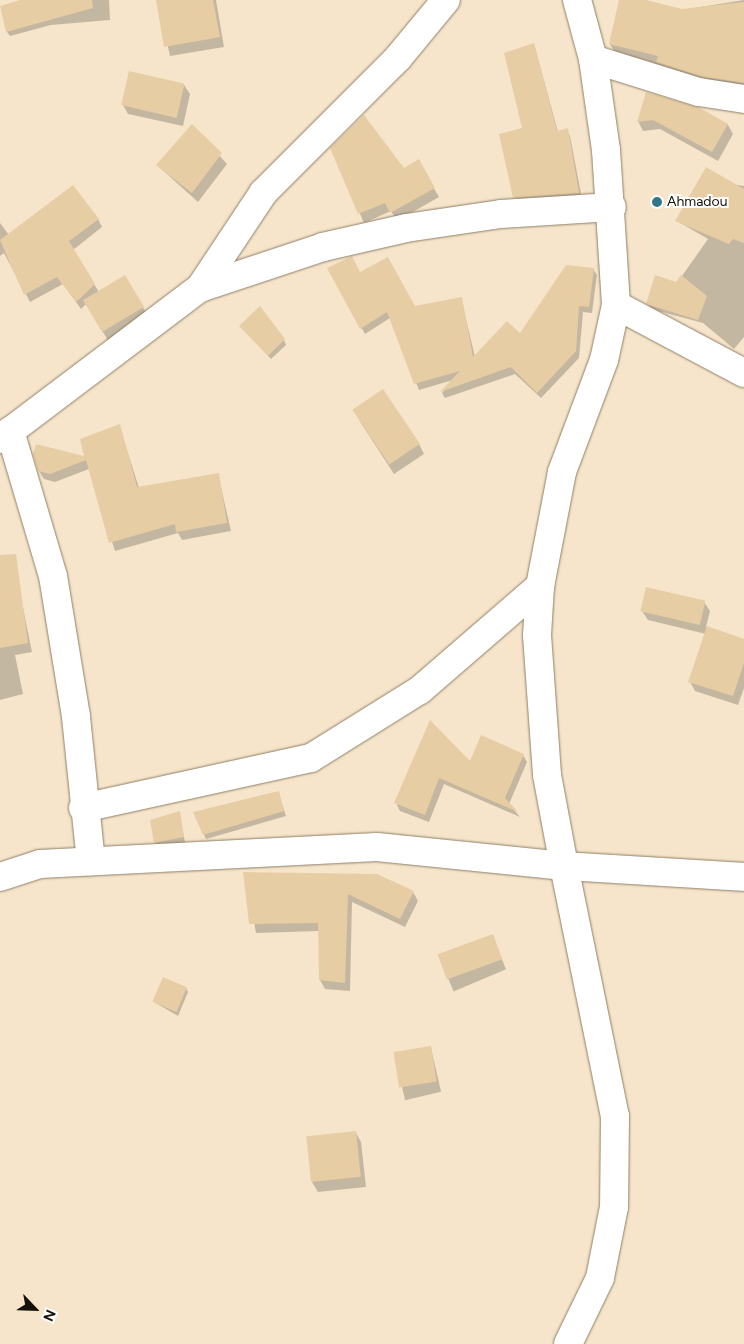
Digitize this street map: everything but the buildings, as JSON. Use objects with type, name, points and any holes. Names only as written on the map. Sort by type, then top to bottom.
[{"type":"street","points":[[200,288],[263,193],[398,58],[446,0]]},
{"type":"street","points":[[568,1344],[600,1278],[614,1207],[615,1116],[547,774],[536,635],[540,586],[562,472],[604,360],[616,305],[612,207],[593,60],[577,0]]},
{"type":"street","points":[[593,60],[699,92],[744,99]]},
{"type":"street","points":[[90,861],[83,808],[76,717],[53,576],[5,435],[200,288],[323,247],[406,228],[501,214],[612,207]]},
{"type":"street","points":[[616,305],[744,373]]},
{"type":"street","points":[[83,808],[311,758],[420,690],[540,586]]},
{"type":"street","points":[[0,877],[40,864],[377,847],[564,866],[744,877]]},
{"type":"place","name":"Ahmadou","points":[[657,202]]}]
